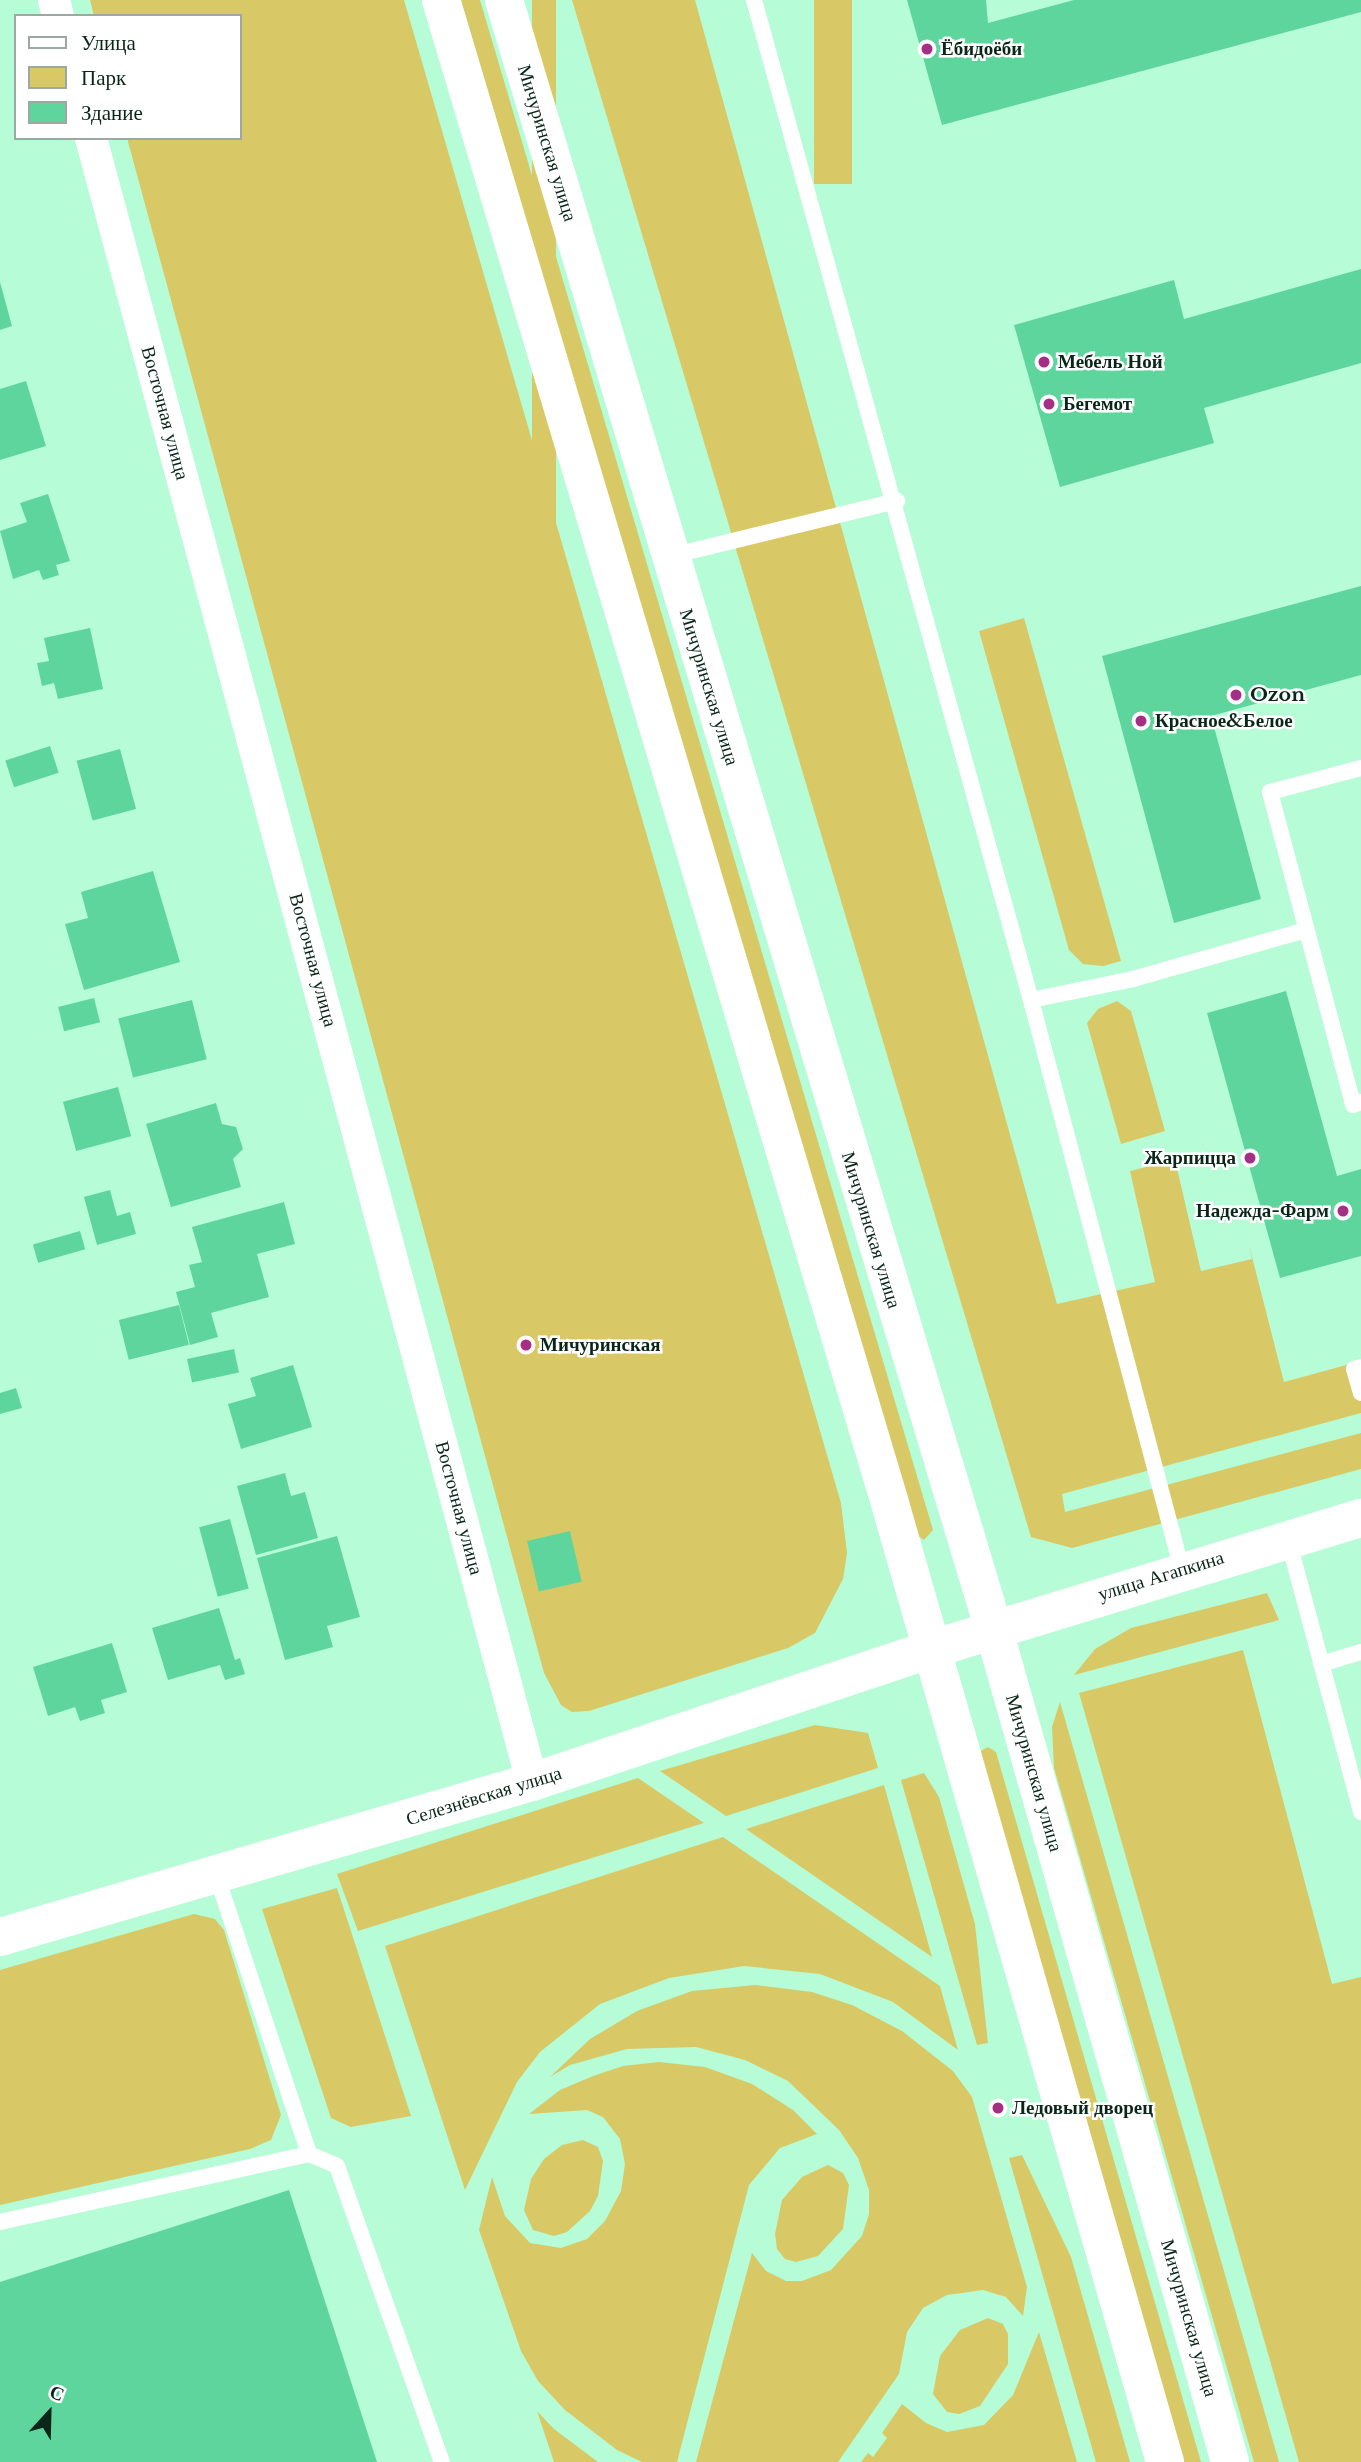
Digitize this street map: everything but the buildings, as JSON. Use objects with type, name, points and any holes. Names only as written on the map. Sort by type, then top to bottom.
[{"type":"main road","name":"Мичуринская улица","points":[[441,0],[963,1638],[1230,2462]]},
{"type":"main road","name":"Мичуринская улица","points":[[504,0],[670,557],[963,1638],[1164,2462]]},
{"type":"main road","name":"улица Агапкина","points":[[963,1638],[1361,1518]]},
{"type":"main road","name":"Селезнёвская улица","points":[[0,1937],[532,1782],[963,1638]]},
{"type":"street","name":"Восточная улица","points":[[92,140],[532,1782]]},
{"type":"lane","points":[[754,0],[897,501],[1182,1570]]},
{"type":"lane","points":[[670,557],[897,501]]},
{"type":"lane","points":[[1361,768],[1270,792],[1353,1105],[1361,1102]]},
{"type":"lane","points":[[1031,1000],[1133,979],[1306,930]]},
{"type":"lane","points":[[1361,1367],[1354,1369],[1361,1393]]},
{"type":"lane","points":[[1288,1539],[1361,1812]]},
{"type":"lane","points":[[1321,1664],[1361,1652]]},
{"type":"lane","points":[[216,1874],[309,2154]]},
{"type":"lane","points":[[0,2222],[309,2154],[337,2166],[442,2462]]},
{"type":"green space","points":[[90,0],[404,0],[841,1503],[847,1553],[843,1579],[815,1633],[788,1648],[589,1711],[572,1712],[561,1705],[544,1673],[128,140],[242,140],[242,14],[94,14]]},
{"type":"green space","points":[[461,0],[480,0],[933,1530],[924,1540],[915,1534]]},
{"type":"green space","points":[[532,0],[556,0],[556,1526],[532,1526]]},
{"type":"green space","points":[[572,0],[695,0],[1057,1304],[1155,1282],[1130,1171],[1175,1160],[1201,1271],[1252,1259],[1249,1245],[1284,1382],[1361,1361],[1361,1413],[1062,1494],[1065,1512],[1361,1433],[1361,1469],[1072,1548],[1031,1537]]},
{"type":"green space","points":[[814,0],[852,0],[852,184],[814,184]]},
{"type":"green space","points":[[1024,618],[1121,961],[1103,966],[1083,964],[1069,950],[979,631]]},
{"type":"green space","points":[[1117,1001],[1131,1011],[1165,1131],[1121,1144],[1087,1023],[1098,1009]]},
{"type":"green space","points":[[1267,1593],[1279,1620],[1074,1675],[1095,1649],[1131,1628]]},
{"type":"green space","points":[[1243,1650],[1332,1984],[1361,1977],[1361,2462],[1299,2462],[1079,1693]]},
{"type":"green space","points":[[1060,1702],[1279,2462],[1254,2462],[1054,1768],[1052,1727]]},
{"type":"green space","points":[[815,1725],[868,1733],[878,1768],[726,1816],[660,1771]]},
{"type":"green space","points":[[988,1747],[996,1752],[1201,2462],[1182,2462],[979,1752]]},
{"type":"green space","points":[[924,1773],[939,1797],[975,1924],[988,2043],[977,2045],[901,1780]]},
{"type":"green space","points":[[638,1778],[704,1823],[358,1931],[337,1874]]},
{"type":"green space","points":[[884,1785],[932,1957],[746,1829]]},
{"type":"green space","points":[[723,1837],[940,1986],[958,2050],[893,2002],[820,1974],[744,1966],[669,1978],[600,2004],[540,2052],[517,2082],[465,2190],[385,1946]]},
{"type":"green space","points":[[337,1888],[411,2116],[351,2127],[331,2118],[262,1909]]},
{"type":"green space","points":[[194,1914],[215,1919],[224,1930],[281,2115],[271,2140],[250,2149],[0,2205],[0,1970]]},
{"type":"green space","points":[[755,1985],[812,1992],[852,2005],[902,2031],[953,2071],[972,2097],[1027,2287],[1023,2316],[1006,2297],[983,2290],[947,2295],[923,2308],[907,2332],[899,2374],[838,2462],[696,2462],[752,2253],[766,2271],[786,2281],[802,2281],[831,2270],[862,2236],[869,2214],[869,2190],[858,2158],[839,2130],[788,2081],[745,2060],[696,2047],[627,2049],[570,2065],[550,2077],[590,2039],[637,2011],[692,1991]]},
{"type":"green space","points":[[659,2062],[705,2067],[752,2084],[793,2110],[817,2134],[780,2148],[749,2185],[677,2462],[642,2462],[617,2450],[565,2410],[538,2381],[521,2351],[479,2230],[492,2177],[505,2216],[530,2243],[561,2248],[587,2239],[605,2221],[621,2191],[625,2164],[620,2139],[603,2117],[587,2110],[529,2114],[560,2090],[593,2076],[623,2066]]},
{"type":"green space","points":[[583,2140],[598,2147],[603,2161],[598,2196],[590,2211],[567,2232],[554,2236],[533,2230],[524,2210],[531,2179],[544,2159],[562,2145]]},
{"type":"green space","points":[[1022,2155],[1071,2257],[1130,2462],[1096,2462],[1009,2158]]},
{"type":"green space","points":[[828,2165],[843,2173],[849,2185],[843,2229],[818,2256],[796,2262],[785,2259],[777,2249],[775,2234],[782,2200],[802,2177]]},
{"type":"green space","points":[[988,2318],[1003,2324],[1008,2334],[1008,2364],[980,2406],[959,2414],[947,2412],[933,2394],[940,2356],[960,2330]]},
{"type":"green space","points":[[1039,2332],[1077,2462],[861,2462],[868,2453],[873,2457],[887,2438],[882,2433],[902,2404],[926,2423],[947,2432],[984,2425],[1013,2395]]},
{"type":"green space","points":[[537,2411],[554,2429],[598,2462],[554,2462]]},
{"type":"place","name":"Ёбидоёби","points":[[927,49]]},
{"type":"place","name":"Мебель Ной","points":[[1044,362]]},
{"type":"place","name":"Бегемот","points":[[1049,404]]},
{"type":"place","name":"Ozon","points":[[1236,695]]},
{"type":"place","name":"Красное&Белое","points":[[1141,721]]},
{"type":"place","name":"Жарпицца","points":[[1250,1158]]},
{"type":"place","name":"Надежда-Фарм","points":[[1343,1211]]},
{"type":"place","name":"Мичуринская","points":[[526,1345]]},
{"type":"place","name":"Ледовый дворец","points":[[998,2108]]}]
